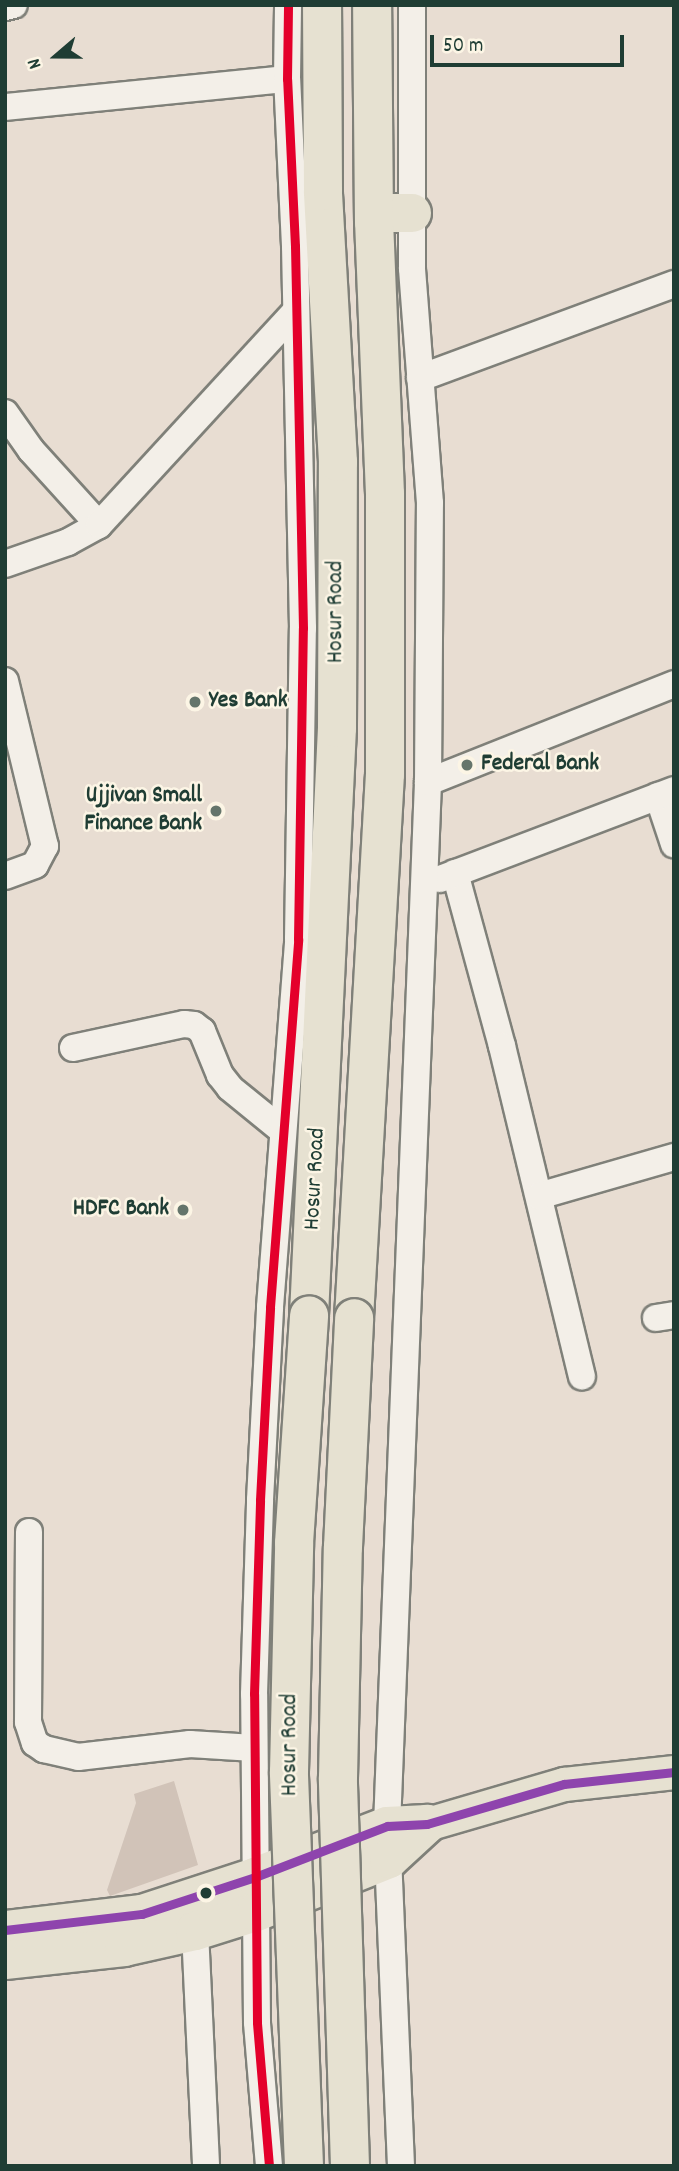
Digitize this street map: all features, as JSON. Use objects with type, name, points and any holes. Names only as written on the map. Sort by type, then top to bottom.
[{"type":"highway","name":"Hosur Road","points":[[304,2166],[289,1772],[294,1543],[309,1315],[337,728],[338,462],[313,189],[321,5]]},
{"type":"highway","name":"Hosur Road","points":[[350,2166],[338,1778],[343,1547],[385,774],[385,494],[374,218],[372,5]]},
{"type":"highway","points":[[374,218],[412,213]]},
{"type":"highway","points":[[5,1960],[124,1947],[195,1931],[255,1895],[388,1843],[427,1824]]},
{"type":"highway","points":[[5,1930],[142,1913],[255,1895]]},
{"type":"main road","points":[[427,1824],[564,1784],[674,1772]]},
{"type":"street","points":[[5,7],[13,5]]},
{"type":"street","points":[[269,2166],[257,2022],[254,1748],[260,1500],[298,939],[303,628],[294,313],[313,189],[287,79],[288,5]]},
{"type":"street","points":[[401,2166],[388,1843],[428,782],[429,503],[412,268],[412,5]]},
{"type":"street","points":[[5,107],[287,79]]},
{"type":"street","points":[[420,378],[674,284]]},
{"type":"street","points":[[5,564],[68,542],[99,525],[294,313]]},
{"type":"street","points":[[5,413],[31,450],[99,525]]},
{"type":"street","points":[[5,681],[45,846],[35,865],[5,876]]},
{"type":"street","points":[[428,782],[674,684]]},
{"type":"street","points":[[423,886],[666,793],[674,844]]},
{"type":"street","points":[[455,873],[539,1196],[582,1376]]},
{"type":"street","points":[[73,1048],[184,1024],[194,1026],[202,1031],[220,1075],[230,1088],[283,1131]]},
{"type":"street","points":[[539,1196],[674,1157]]},
{"type":"street","points":[[29,1532],[29,1722],[35,1743],[44,1749],[78,1757],[190,1744],[254,1748]]},
{"type":"street","points":[[195,1931],[206,2166]]},
{"type":"building","points":[[174,1781],[198,1865],[110,1896],[107,1890],[136,1803],[134,1794]]},
{"type":"transit line","points":[[269,2166],[257,2022],[254,1694],[270,1307],[298,939],[303,628],[295,246],[287,79],[288,5]]},
{"type":"transit line","points":[[5,1930],[142,1914],[255,1877],[387,1826],[427,1824],[564,1784],[674,1772]]},
{"type":"place","name":"Yes Bank","points":[[195,702]]},
{"type":"place","name":"Federal Bank","points":[[467,765]]},
{"type":"place","name":"Ujjivan Small Finance Bank","points":[[216,811]]},
{"type":"place","name":"HDFC Bank","points":[[183,1210]]}]
